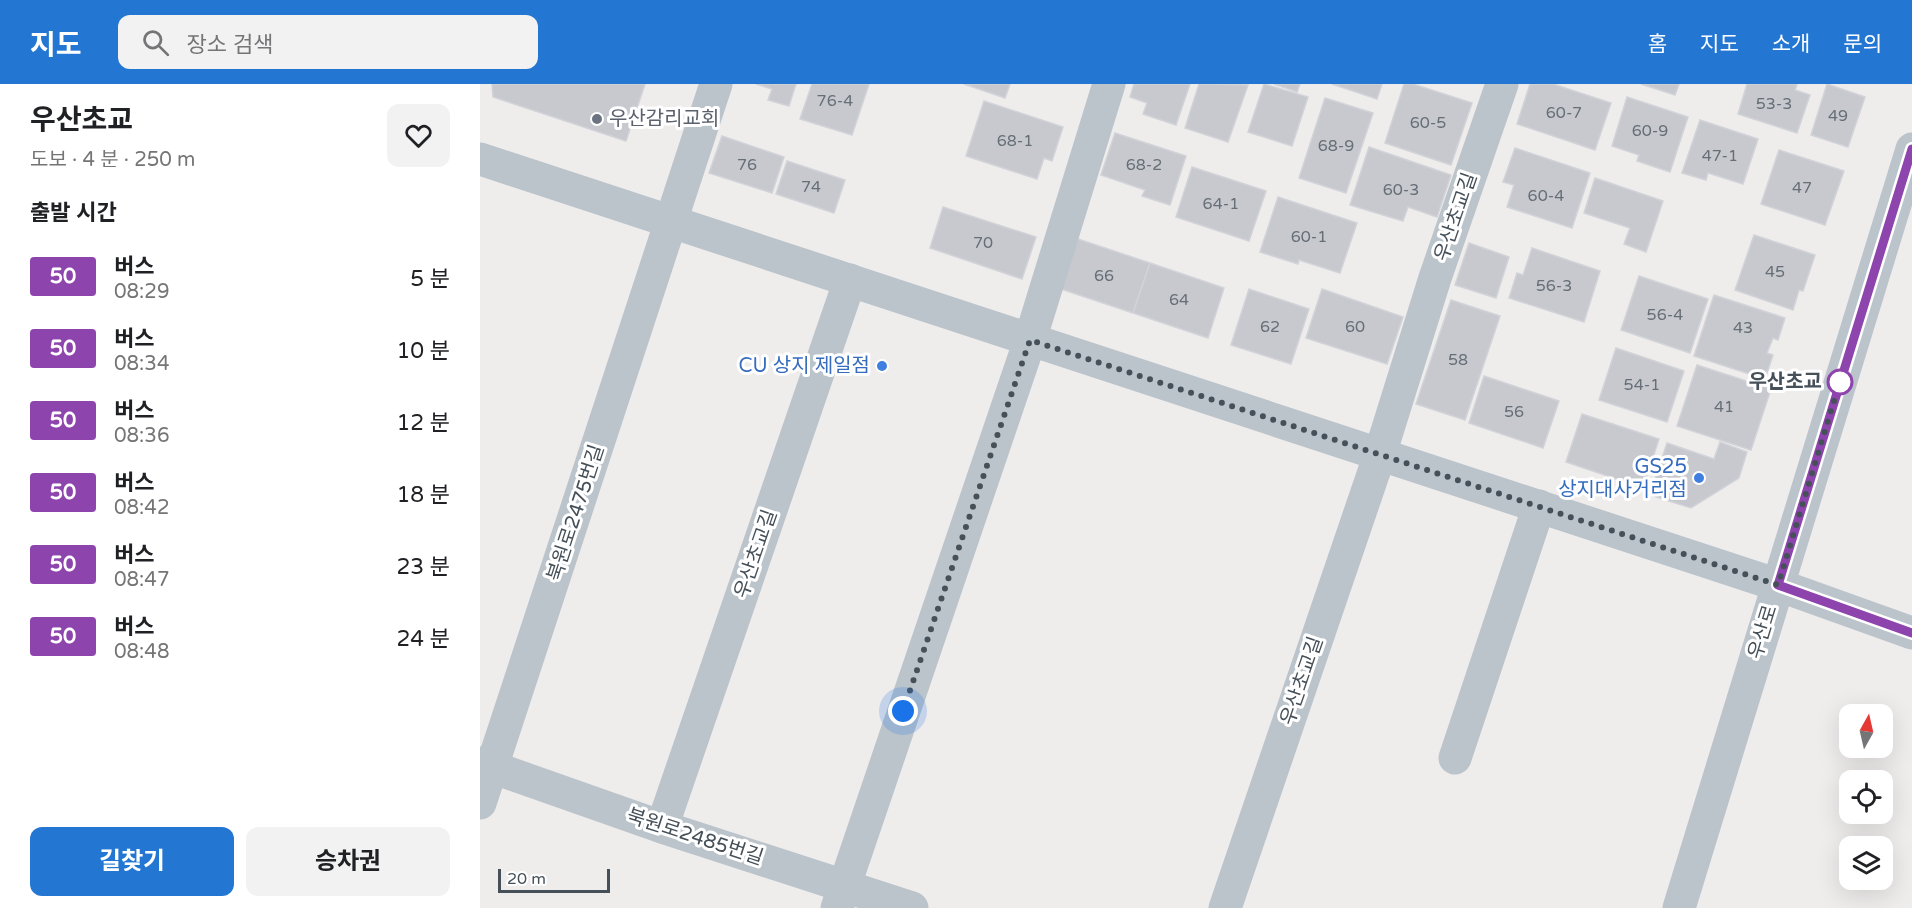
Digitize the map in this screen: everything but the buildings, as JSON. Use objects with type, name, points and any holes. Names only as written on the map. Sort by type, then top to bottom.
[{"type":"street","points":[[671,222],[716,84]]},
{"type":"street","points":[[840,897],[1030,340],[1109,84]]},
{"type":"street","name":"우산초교길","points":[[1225,908],[1380,454],[1435,278],[1502,84]]},
{"type":"street","name":"우산로","points":[[1678,908],[1912,149]]},
{"type":"street","points":[[480,159],[1778,585],[1912,633]]},
{"type":"street","name":"북원로2475번길","points":[[480,803],[486,765],[671,222]]},
{"type":"street","name":"우산초교길","points":[[662,827],[850,280]]},
{"type":"street","points":[[1455,758],[1539,506]]},
{"type":"street","name":"북원로2485번길","points":[[486,765],[662,827],[840,897],[912,908]]},
{"type":"bus line","name":"50","points":[[1912,149],[1778,585],[1912,633]]},
{"type":"place","name":"우산감리교회","points":[[597,119]]},
{"type":"place","name":"CU 상지 제일점","points":[[882,366]]},
{"type":"place","name":"우산초교","points":[[1840,382]]},
{"type":"place","name":"GS25 상지대사거리점","points":[[1699,478]]},
{"type":"route","points":[[903,711],[1030,340],[1778,585],[1841,378],[1840,382]]}]
